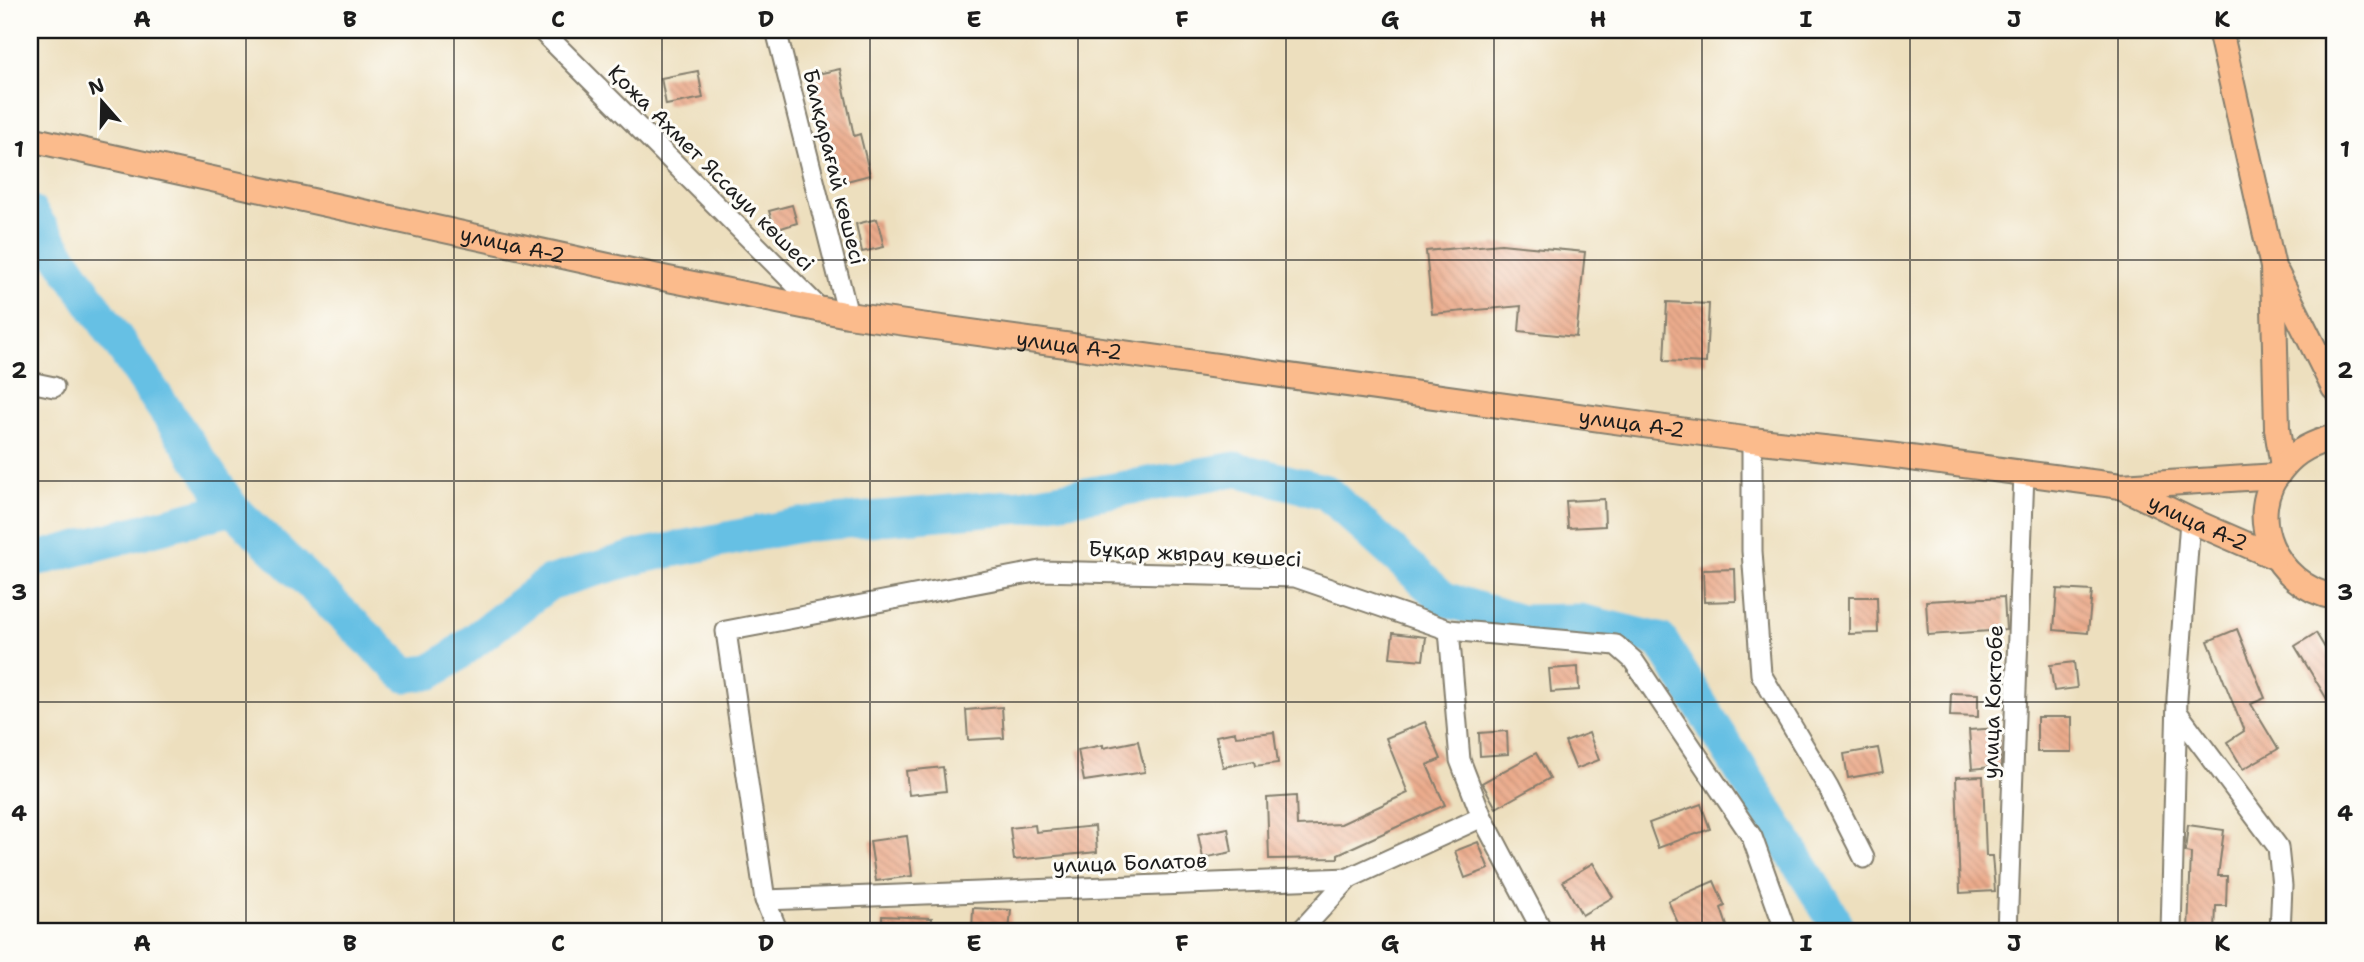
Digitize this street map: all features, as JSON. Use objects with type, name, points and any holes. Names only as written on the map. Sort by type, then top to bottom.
[{"type":"main road","points":[[2220,30],[2273,267],[2280,471]]},
{"type":"main road","name":"улица А-2","points":[[30,139],[663,278],[848,315],[1752,440],[2121,486],[2280,471]]},
{"type":"main road","points":[[2273,267],[2334,388]]},
{"type":"main road","points":[[2334,437],[2297,453],[2280,471],[2268,495],[2265,516],[2267,537],[2275,557],[2290,576],[2310,590],[2334,617]]},
{"type":"main road","name":"улица А-2","points":[[2121,486],[2275,557]]},
{"type":"main road","points":[[2310,590],[2334,597]]},
{"type":"street","name":"Қожа Ахмет Яссауи көшесі","points":[[541,30],[820,309]]},
{"type":"street","name":"Балқарағай көшесі","points":[[776,30],[848,315]]},
{"type":"street","points":[[30,382],[54,387]]},
{"type":"street","points":[[1752,440],[1752,551],[1761,674],[1828,787],[1864,858]]},
{"type":"street","name":"улица Коктобе","points":[[2007,932],[2024,473]]},
{"type":"street","points":[[2171,932],[2177,712],[2190,520]]},
{"type":"street","name":"Бұқар жырау көшесі","points":[[765,900],[726,631],[1040,570],[1295,577],[1449,630],[1616,645],[1633,660],[1752,837],[1786,932]]},
{"type":"street","points":[[1449,630],[1460,760],[1482,817],[1543,932]]},
{"type":"street","points":[[2177,712],[2278,847],[2282,886],[2280,932]]},
{"type":"street","name":"улица Болатов","points":[[765,900],[1349,878],[1482,817]]},
{"type":"street","points":[[1300,932],[1349,878]]},
{"type":"street","points":[[765,900],[778,932]]},
{"type":"building","points":[[840,69],[854,136],[860,134],[870,175],[839,183],[813,75]]},
{"type":"building","points":[[698,71],[703,98],[666,105],[661,78]]},
{"type":"building","points":[[792,205],[797,223],[775,230],[769,211]]},
{"type":"building","points":[[877,219],[884,247],[862,252],[856,224]]},
{"type":"building","points":[[1501,244],[1585,252],[1576,337],[1519,331],[1521,306],[1432,314],[1426,251]]},
{"type":"building","points":[[1667,302],[1709,304],[1706,363],[1664,361]]},
{"type":"building","points":[[1604,499],[1605,526],[1568,528],[1566,501]]},
{"type":"building","points":[[1735,569],[1736,601],[1704,602],[1703,570]]},
{"type":"building","points":[[2057,589],[2092,591],[2088,633],[2054,630]]},
{"type":"building","points":[[1849,597],[1877,597],[1878,633],[1849,634]]},
{"type":"building","points":[[2004,597],[2006,630],[1928,635],[1926,601]]},
{"type":"building","points":[[2237,629],[2265,698],[2251,704],[2278,749],[2243,769],[2227,742],[2244,731],[2208,641]]},
{"type":"building","points":[[1393,633],[1426,637],[1423,660],[1390,657]]},
{"type":"building","points":[[2316,633],[2334,663],[2334,711],[2295,646]]},
{"type":"building","points":[[2074,662],[2077,688],[2054,691],[2050,665]]},
{"type":"building","points":[[1578,667],[1579,690],[1551,692],[1549,669]]},
{"type":"building","points":[[1951,693],[1978,694],[1978,717],[1950,716]]},
{"type":"building","points":[[1002,707],[1004,738],[968,740],[966,710]]},
{"type":"building","points":[[2037,717],[2072,717],[2072,752],[2037,752]]},
{"type":"building","points":[[1425,722],[1441,759],[1427,765],[1445,805],[1338,854],[1338,858],[1269,859],[1267,798],[1296,796],[1297,826],[1341,824],[1408,793],[1386,738]]},
{"type":"building","points":[[2000,728],[2001,766],[1972,769],[1969,730]]},
{"type":"building","points":[[1507,731],[1508,754],[1480,756],[1479,733]]},
{"type":"building","points":[[1235,732],[1236,736],[1274,732],[1278,763],[1255,766],[1254,761],[1223,767],[1216,736]]},
{"type":"building","points":[[1589,733],[1599,760],[1576,769],[1565,742]]},
{"type":"building","points":[[1138,741],[1145,772],[1084,781],[1078,750]]},
{"type":"building","points":[[1878,748],[1883,772],[1848,778],[1844,754]]},
{"type":"building","points":[[1536,753],[1550,778],[1496,808],[1482,783]]},
{"type":"building","points":[[943,767],[946,791],[909,795],[906,771]]},
{"type":"building","points":[[1983,776],[1986,856],[1992,856],[1995,891],[1960,893],[1956,777]]},
{"type":"building","points":[[1701,804],[1710,829],[1658,848],[1649,823]]},
{"type":"building","points":[[1035,825],[1036,832],[1095,826],[1097,852],[1014,860],[1010,828]]},
{"type":"building","points":[[2188,825],[2224,830],[2218,876],[2227,876],[2226,906],[2216,906],[2215,932],[2188,932],[2191,853],[2185,852]]},
{"type":"building","points":[[1228,828],[1232,852],[1203,858],[1198,834]]},
{"type":"building","points":[[907,836],[912,876],[876,881],[870,841]]},
{"type":"building","points":[[1478,842],[1489,869],[1465,878],[1455,851]]},
{"type":"building","points":[[1593,863],[1613,897],[1582,915],[1563,881]]},
{"type":"building","points":[[1714,881],[1725,906],[1721,908],[1729,932],[1682,932],[1668,901]]},
{"type":"building","points":[[973,908],[1011,910],[1009,932],[972,932]]},
{"type":"building","points":[[882,916],[932,918],[931,932],[882,932]]},
{"type":"waterway","points":[[30,212],[232,508],[406,675],[431,672],[549,583],[641,556],[799,525],[1022,506],[1236,469],[1326,492],[1444,599],[1521,622],[1580,621],[1660,640],[1833,918],[1839,932]]},
{"type":"waterway","points":[[30,561],[232,508]]}]
